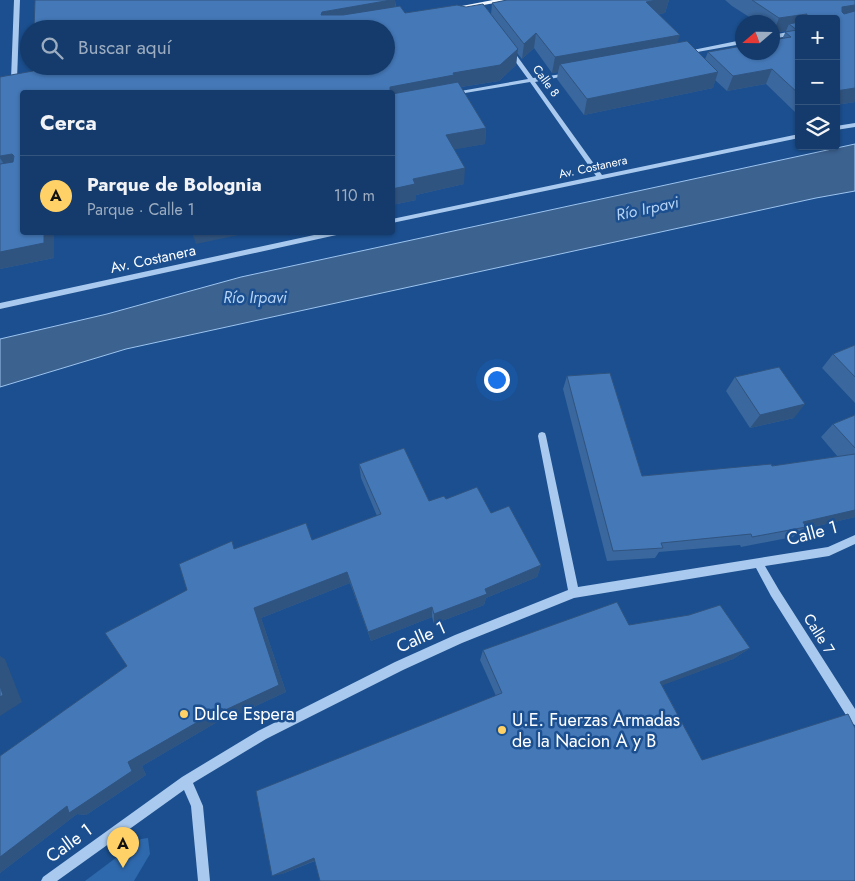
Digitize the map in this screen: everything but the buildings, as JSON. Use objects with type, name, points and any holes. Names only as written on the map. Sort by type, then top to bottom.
[{"type":"main road","points":[[437,12],[474,3],[507,0]]},
{"type":"street","points":[[15,79],[17,0]]},
{"type":"street","points":[[474,3],[482,13]]},
{"type":"street","points":[[780,36],[795,33]]},
{"type":"street","name":"Calle 8","points":[[504,43],[600,176]]},
{"type":"street","points":[[676,54],[735,43]]},
{"type":"street","points":[[448,96],[571,73]]},
{"type":"street","points":[[840,127],[855,125]]},
{"type":"street","name":"Av. Costanera","points":[[395,220],[600,176],[795,137]]},
{"type":"street","name":"Av. Costanera","points":[[0,306],[327,235]]},
{"type":"street","points":[[542,436],[574,593]]},
{"type":"street","name":"Calle 1","points":[[47,881],[186,781],[262,735],[399,666],[459,639],[574,593],[829,551],[855,539]]},
{"type":"street","name":"Calle 7","points":[[759,564],[775,593],[855,719]]},
{"type":"street","points":[[186,781],[197,806],[204,881]]},
{"type":"shaded area","points":[[148,838],[150,854],[134,881],[85,881],[141,839]]},
{"type":"water","name":"Río Irpavi","points":[[855,144],[855,191],[126,349],[0,387],[0,339],[107,314],[241,277],[827,150],[840,150],[840,147]]},
{"type":"place","name":"Dulce Espera","points":[[184,714]]},
{"type":"place","name":"U.E. Fuerzas Armadas de la Nacion A y B","points":[[502,730]]},
{"type":"place","name":"Parque de Bolognia","points":[[123,868]]}]
